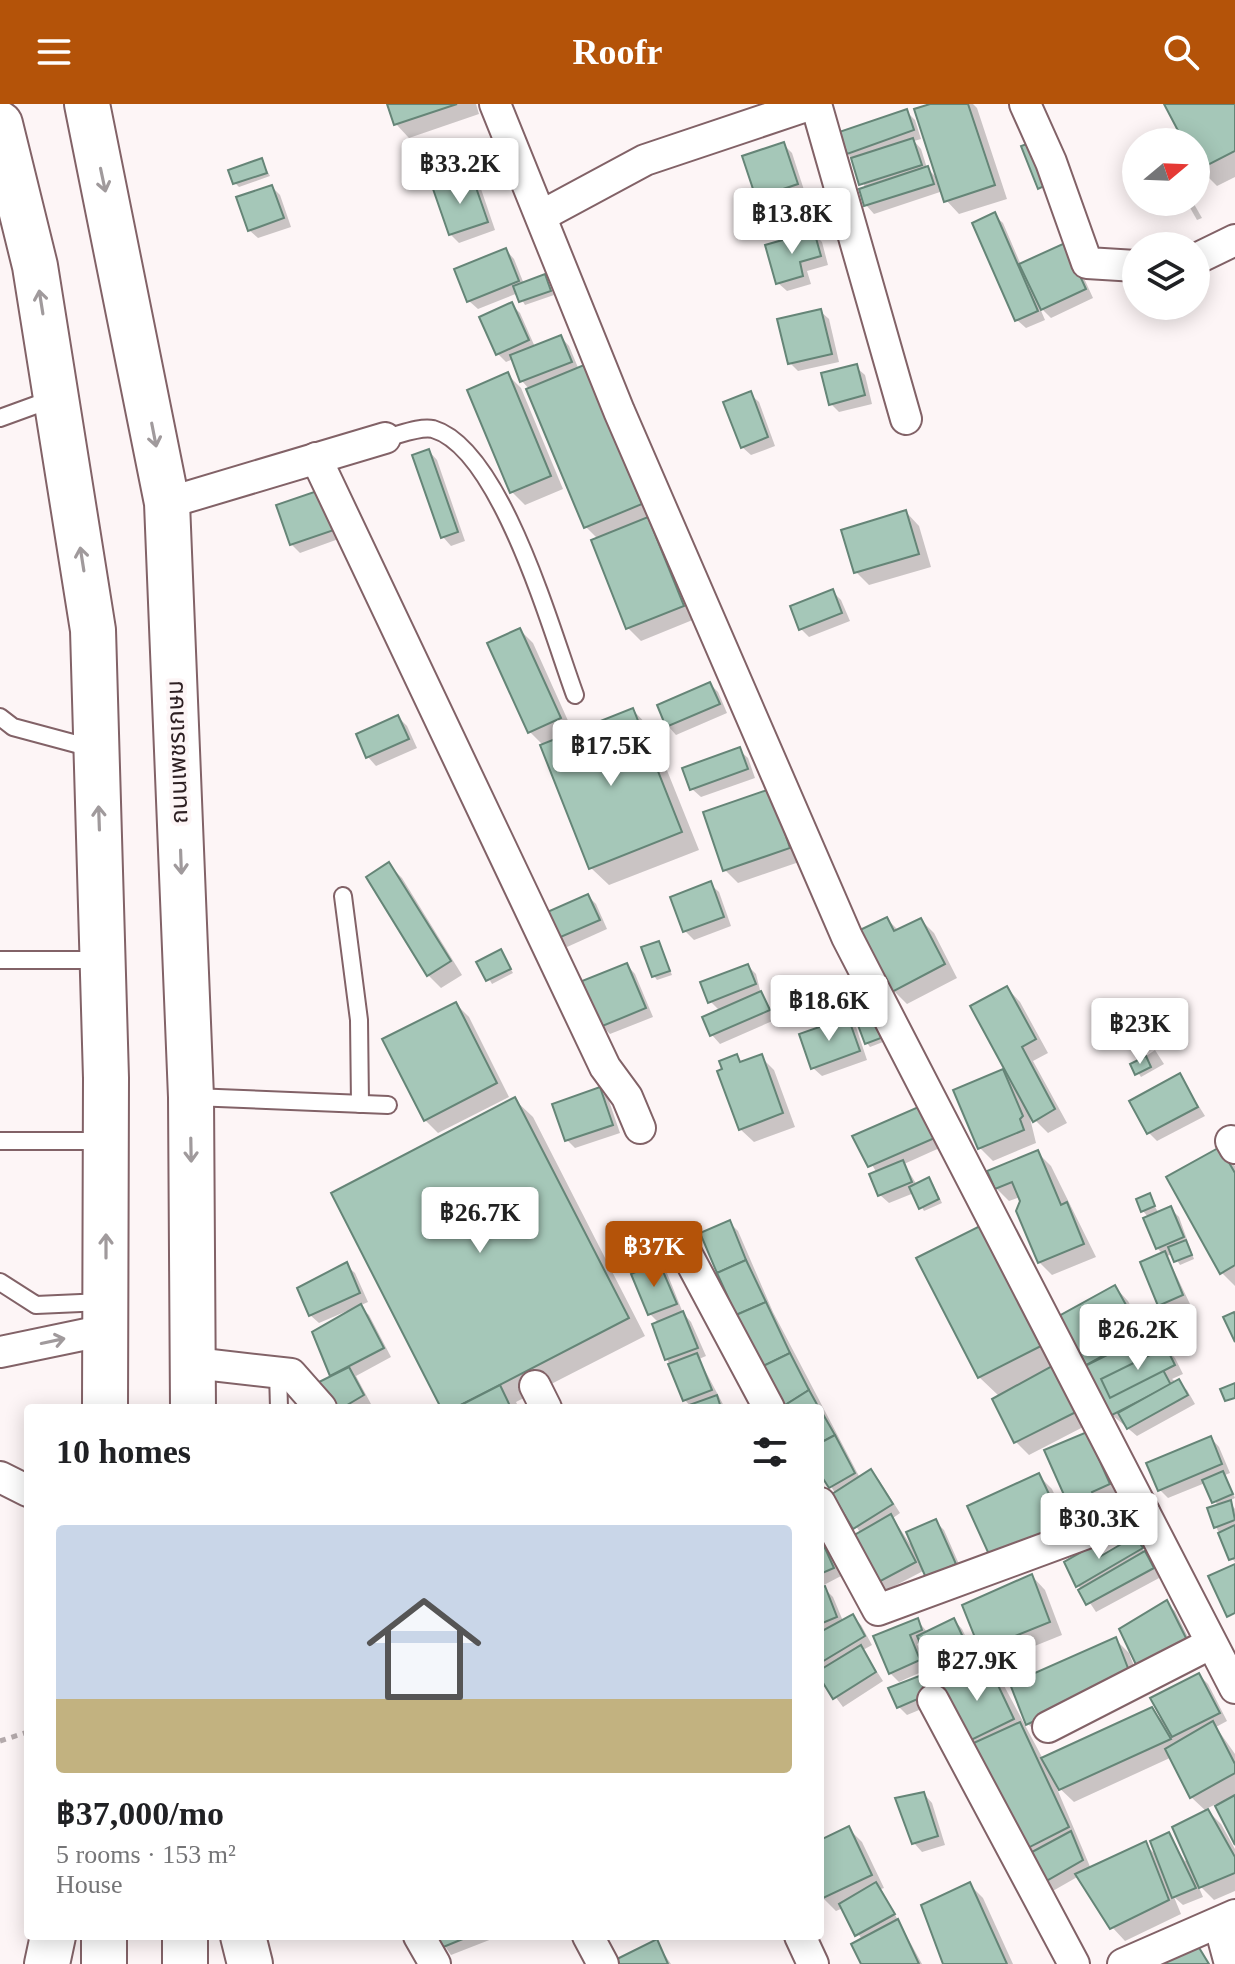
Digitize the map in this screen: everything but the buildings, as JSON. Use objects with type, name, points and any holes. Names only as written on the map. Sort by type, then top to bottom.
[{"type":"highway","name":"ถนนเพชรเกษม","points":[[87,104],[167,503],[191,1097],[193,1404]]},
{"type":"highway","points":[[0,124],[35,266],[93,630],[106,1141],[105,1404]]},
{"type":"highway","points":[[47,1964],[52,1940]]},
{"type":"highway","points":[[104,1940],[104,1964]]},
{"type":"highway","points":[[185,1940],[185,1964]]},
{"type":"highway","points":[[244,1940],[250,1964]]},
{"type":"street","points":[[495,104],[701,605],[847,937],[1235,1688]]},
{"type":"street","points":[[541,216],[645,160],[814,104],[906,419]]},
{"type":"street","points":[[1025,104],[1087,263],[1122,265]]},
{"type":"street","points":[[1210,252],[1235,240]]},
{"type":"street","points":[[167,503],[385,438]]},
{"type":"street","points":[[316,458],[605,1067],[627,1097],[640,1128]]},
{"type":"street","points":[[683,1247],[767,1404]]},
{"type":"street","points":[[0,1352],[106,1316]]},
{"type":"street","points":[[194,1363],[291,1374],[317,1404]]},
{"type":"street","points":[[0,1477],[24,1489]]},
{"type":"street","points":[[824,1510],[878,1610],[1144,1512]]},
{"type":"street","points":[[1048,1727],[1210,1644]]},
{"type":"street","points":[[933,1700],[1074,1964]]},
{"type":"street","points":[[1123,1964],[1227,1919],[1230,1964]]},
{"type":"street","points":[[421,1940],[435,1964]]},
{"type":"street","points":[[590,1940],[603,1964]]},
{"type":"street","points":[[802,1940],[813,1964]]},
{"type":"lane","points":[[0,418],[56,397]]},
{"type":"lane","points":[[385,438],[429,428],[458,440],[473,456],[504,505],[575,695]]},
{"type":"lane","points":[[0,717],[13,727],[96,749]]},
{"type":"lane","points":[[343,896],[359,1020],[360,1104]]},
{"type":"lane","points":[[0,960],[103,960]]},
{"type":"lane","points":[[191,1097],[388,1105]]},
{"type":"lane","points":[[0,1141],[106,1141]]},
{"type":"lane","points":[[0,1282],[36,1305],[106,1316]]},
{"type":"lane","points":[[278,1372],[279,1404]]},
{"type":"path","points":[[0,1741],[24,1733]]}]
